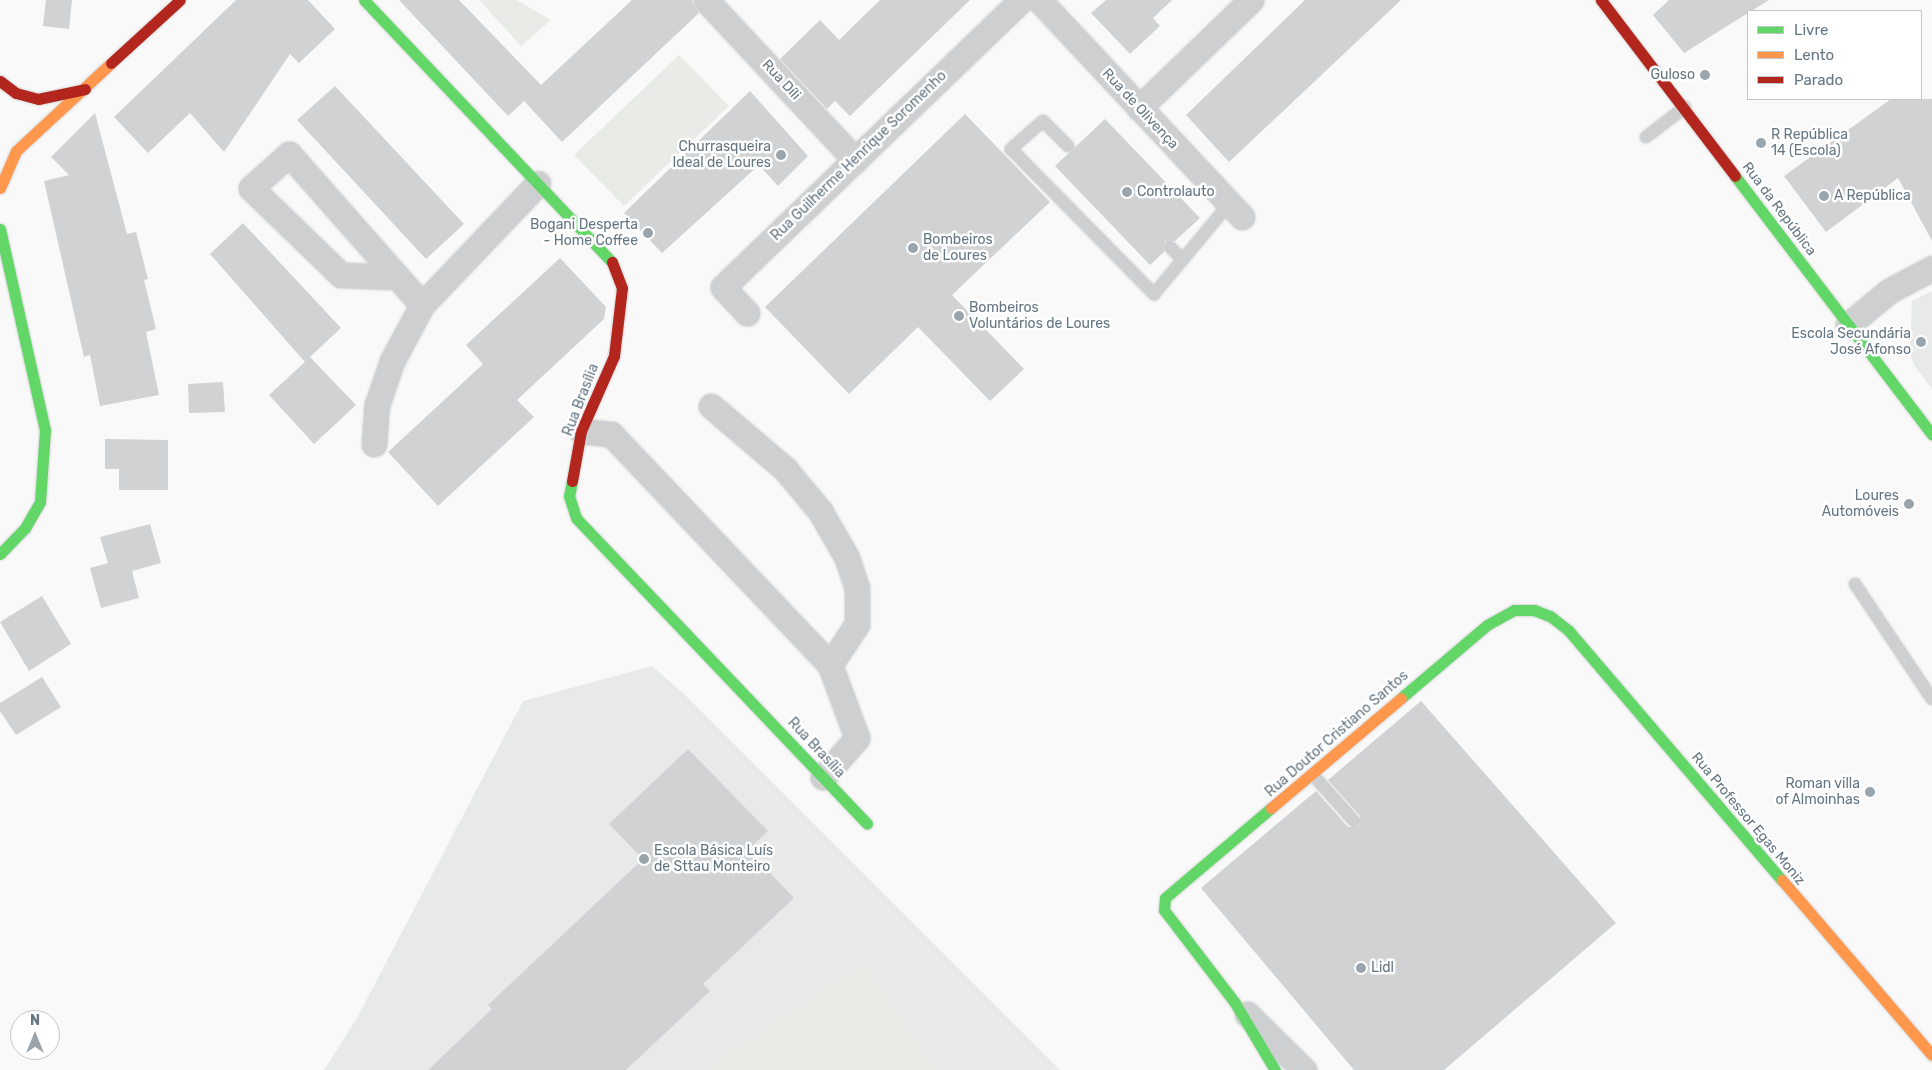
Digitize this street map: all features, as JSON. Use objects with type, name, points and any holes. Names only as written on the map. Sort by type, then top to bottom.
[{"type":"street","points":[[0,188],[16,151],[86,89],[180,0]]},
{"type":"street","name":"Rua Brasília","points":[[364,0],[610,258],[622,288],[614,356],[582,432],[569,496],[576,518],[867,824]]},
{"type":"street","name":"Rua Díli","points":[[706,0],[855,160]]},
{"type":"street","name":"Rua Guilherme Henrique Soromenho","points":[[747,313],[723,287],[1021,0]]},
{"type":"street","name":"Rua de Olivença","points":[[1039,0],[1236,210]]},
{"type":"street","points":[[1139,108],[1251,0]]},
{"type":"street","name":"Rua da República","points":[[1601,0],[1685,107],[1932,435]]},
{"type":"street","points":[[0,81],[16,93],[38,99],[86,89]]},
{"type":"street","points":[[397,277],[341,275],[251,188],[289,154],[422,305]]},
{"type":"street","points":[[374,444],[377,405],[392,361],[422,305],[538,183]]},
{"type":"street","points":[[0,229],[45,430],[45,471],[40,502],[30,520],[0,554]]},
{"type":"street","points":[[1848,325],[1889,291],[1932,268]]},
{"type":"street","points":[[711,406],[785,469],[820,511],[847,558],[856,588],[857,624],[830,665]]},
{"type":"street","points":[[582,432],[611,434],[830,665],[856,738],[823,777]]},
{"type":"street","name":"Rua Doutor Cristiano Santos","points":[[1235,1003],[1164,910],[1165,898],[1313,775],[1486,625],[1514,610],[1534,610]]},
{"type":"street","name":"Rua Professor Egas Moniz","points":[[1534,610],[1569,631],[1932,1055]]},
{"type":"street","points":[[1235,1003],[1275,1070]]},
{"type":"street","points":[[1235,1003],[1304,1070]]},
{"type":"lane","points":[[1646,137],[1685,107]]},
{"type":"lane","points":[[1068,146],[1043,121],[1011,149],[1154,294],[1183,260],[1236,210]]},
{"type":"lane","points":[[1170,247],[1183,260]]},
{"type":"lane","points":[[1855,584],[1932,699]]},
{"type":"lane","points":[[1313,775],[1354,821]]},
{"type":"shaded area","points":[[479,0],[516,0],[551,20],[521,46]]},
{"type":"shaded area","points":[[679,55],[729,106],[624,206],[574,155]]},
{"type":"shaded area","name":"Escola Secundária José Afonso","points":[[1932,291],[1932,389],[1914,365],[1910,353],[1912,301]]},
{"type":"shaded area","name":"Escola Básica Luís de Sttau Monteiro","points":[[652,666],[684,694],[1060,1070],[324,1070],[357,1018],[523,701]]},
{"type":"shaded area","points":[[864,963],[935,1070],[706,1070],[705,1068]]},
{"type":"building","points":[[46,0],[72,0],[69,29],[43,26]]},
{"type":"building","points":[[236,0],[308,0],[335,29],[299,63],[290,54],[224,152],[190,113],[148,153],[114,117]]},
{"type":"building","points":[[399,0],[459,0],[541,85],[632,0],[692,0],[699,13],[562,142],[524,101],[508,116]]},
{"type":"building","points":[[880,0],[970,0],[850,116],[835,101],[827,109],[780,59],[820,20],[839,40]]},
{"type":"building","points":[[1106,0],[1172,0],[1153,18],[1160,26],[1130,54],[1091,13]]},
{"type":"building","points":[[1305,0],[1401,0],[1229,162],[1186,115]]},
{"type":"building","points":[[1669,0],[1769,0],[1753,10],[1747,10],[1747,14],[1684,53],[1653,15]]},
{"type":"building","points":[[335,86],[464,224],[426,259],[297,120]]},
{"type":"building","points":[[750,91],[808,156],[778,186],[759,165],[662,253],[624,213]]},
{"type":"building","points":[[1932,99],[1932,241],[1898,178],[1826,232],[1784,176],[1890,100]]},
{"type":"building","points":[[95,113],[127,234],[136,232],[148,279],[144,280],[156,329],[146,332],[159,395],[100,406],[90,355],[84,357],[44,181],[69,175],[51,157]]},
{"type":"building","name":"Bombeiros de Loures","points":[[965,114],[1050,202],[952,295],[1024,369],[990,401],[918,327],[849,394],[765,307]]},
{"type":"building","name":"Controlauto","points":[[1105,119],[1200,218],[1175,241],[1165,241],[1164,252],[1150,265],[1055,166]]},
{"type":"building","points":[[243,223],[341,328],[310,357],[356,405],[314,444],[269,395],[305,362],[210,254]]},
{"type":"building","points":[[560,258],[606,307],[604,319],[517,400],[534,417],[438,506],[388,452],[483,364],[466,345]]},
{"type":"building","points":[[223,382],[225,412],[189,413],[188,384]]},
{"type":"building","points":[[105,439],[168,440],[168,490],[119,490],[119,469],[105,469]]},
{"type":"building","points":[[150,524],[161,563],[132,571],[139,598],[101,608],[90,568],[108,563],[100,537]]},
{"type":"building","points":[[42,596],[71,644],[29,671],[0,622]]},
{"type":"building","points":[[42,677],[61,707],[16,735],[0,711],[0,703]]},
{"type":"building","points":[[1421,701],[1616,923],[1444,1070],[1354,1070],[1201,888],[1316,791],[1348,827],[1359,827],[1360,816],[1328,780]]},
{"type":"building","points":[[688,749],[768,831],[748,850],[794,898],[703,984],[710,991],[626,1070],[428,1070],[492,1009],[488,1005],[643,859],[609,824]]},
{"type":"traffic: fast","points":[[364,0],[612,262]]},
{"type":"traffic: fast","points":[[1735,176],[1932,435]]},
{"type":"traffic: fast","points":[[0,229],[45,430],[40,502],[25,528],[0,554]]},
{"type":"traffic: fast","points":[[572,481],[569,496],[576,518],[867,824]]},
{"type":"traffic: fast","points":[[1401,698],[1487,625],[1514,610],[1534,610],[1550,616],[1569,631],[1782,880]]},
{"type":"traffic: fast","points":[[1271,808],[1165,898],[1164,910],[1235,1003],[1275,1070]]},
{"type":"traffic: slow","points":[[0,188],[16,151],[111,63]]},
{"type":"traffic: slow","points":[[1271,808],[1401,698]]},
{"type":"traffic: slow","points":[[1782,880],[1932,1055]]},
{"type":"traffic: jam","points":[[111,63],[180,0]]},
{"type":"traffic: jam","points":[[1601,0],[1735,176]]},
{"type":"traffic: jam","points":[[0,81],[16,93],[38,99],[85,89]]},
{"type":"traffic: jam","points":[[572,481],[581,431],[614,356],[622,288],[612,262]]},
{"type":"place","name":"Guloso","points":[[1705,75]]},
{"type":"place","name":"R República 14 (Escola)","points":[[1761,143]]},
{"type":"place","name":"Churrasqueira Ideal de Loures","points":[[781,155]]},
{"type":"place","name":"Controlauto","points":[[1127,192]]},
{"type":"place","name":"A República","points":[[1824,196]]},
{"type":"place","name":"Bogani Desperta - Home Coffee","points":[[648,233]]},
{"type":"place","name":"Bombeiros de Loures","points":[[913,248]]},
{"type":"place","name":"Bombeiros Voluntários de Loures","points":[[959,316]]},
{"type":"place","name":"Escola Secundária José Afonso","points":[[1921,342]]},
{"type":"place","name":"Loures Automóveis","points":[[1909,504]]},
{"type":"place","name":"Roman villa of Almoinhas","points":[[1870,792]]},
{"type":"place","name":"Escola Básica Luís de Sttau Monteiro","points":[[644,859]]},
{"type":"place","name":"Lidl","points":[[1361,968]]}]
